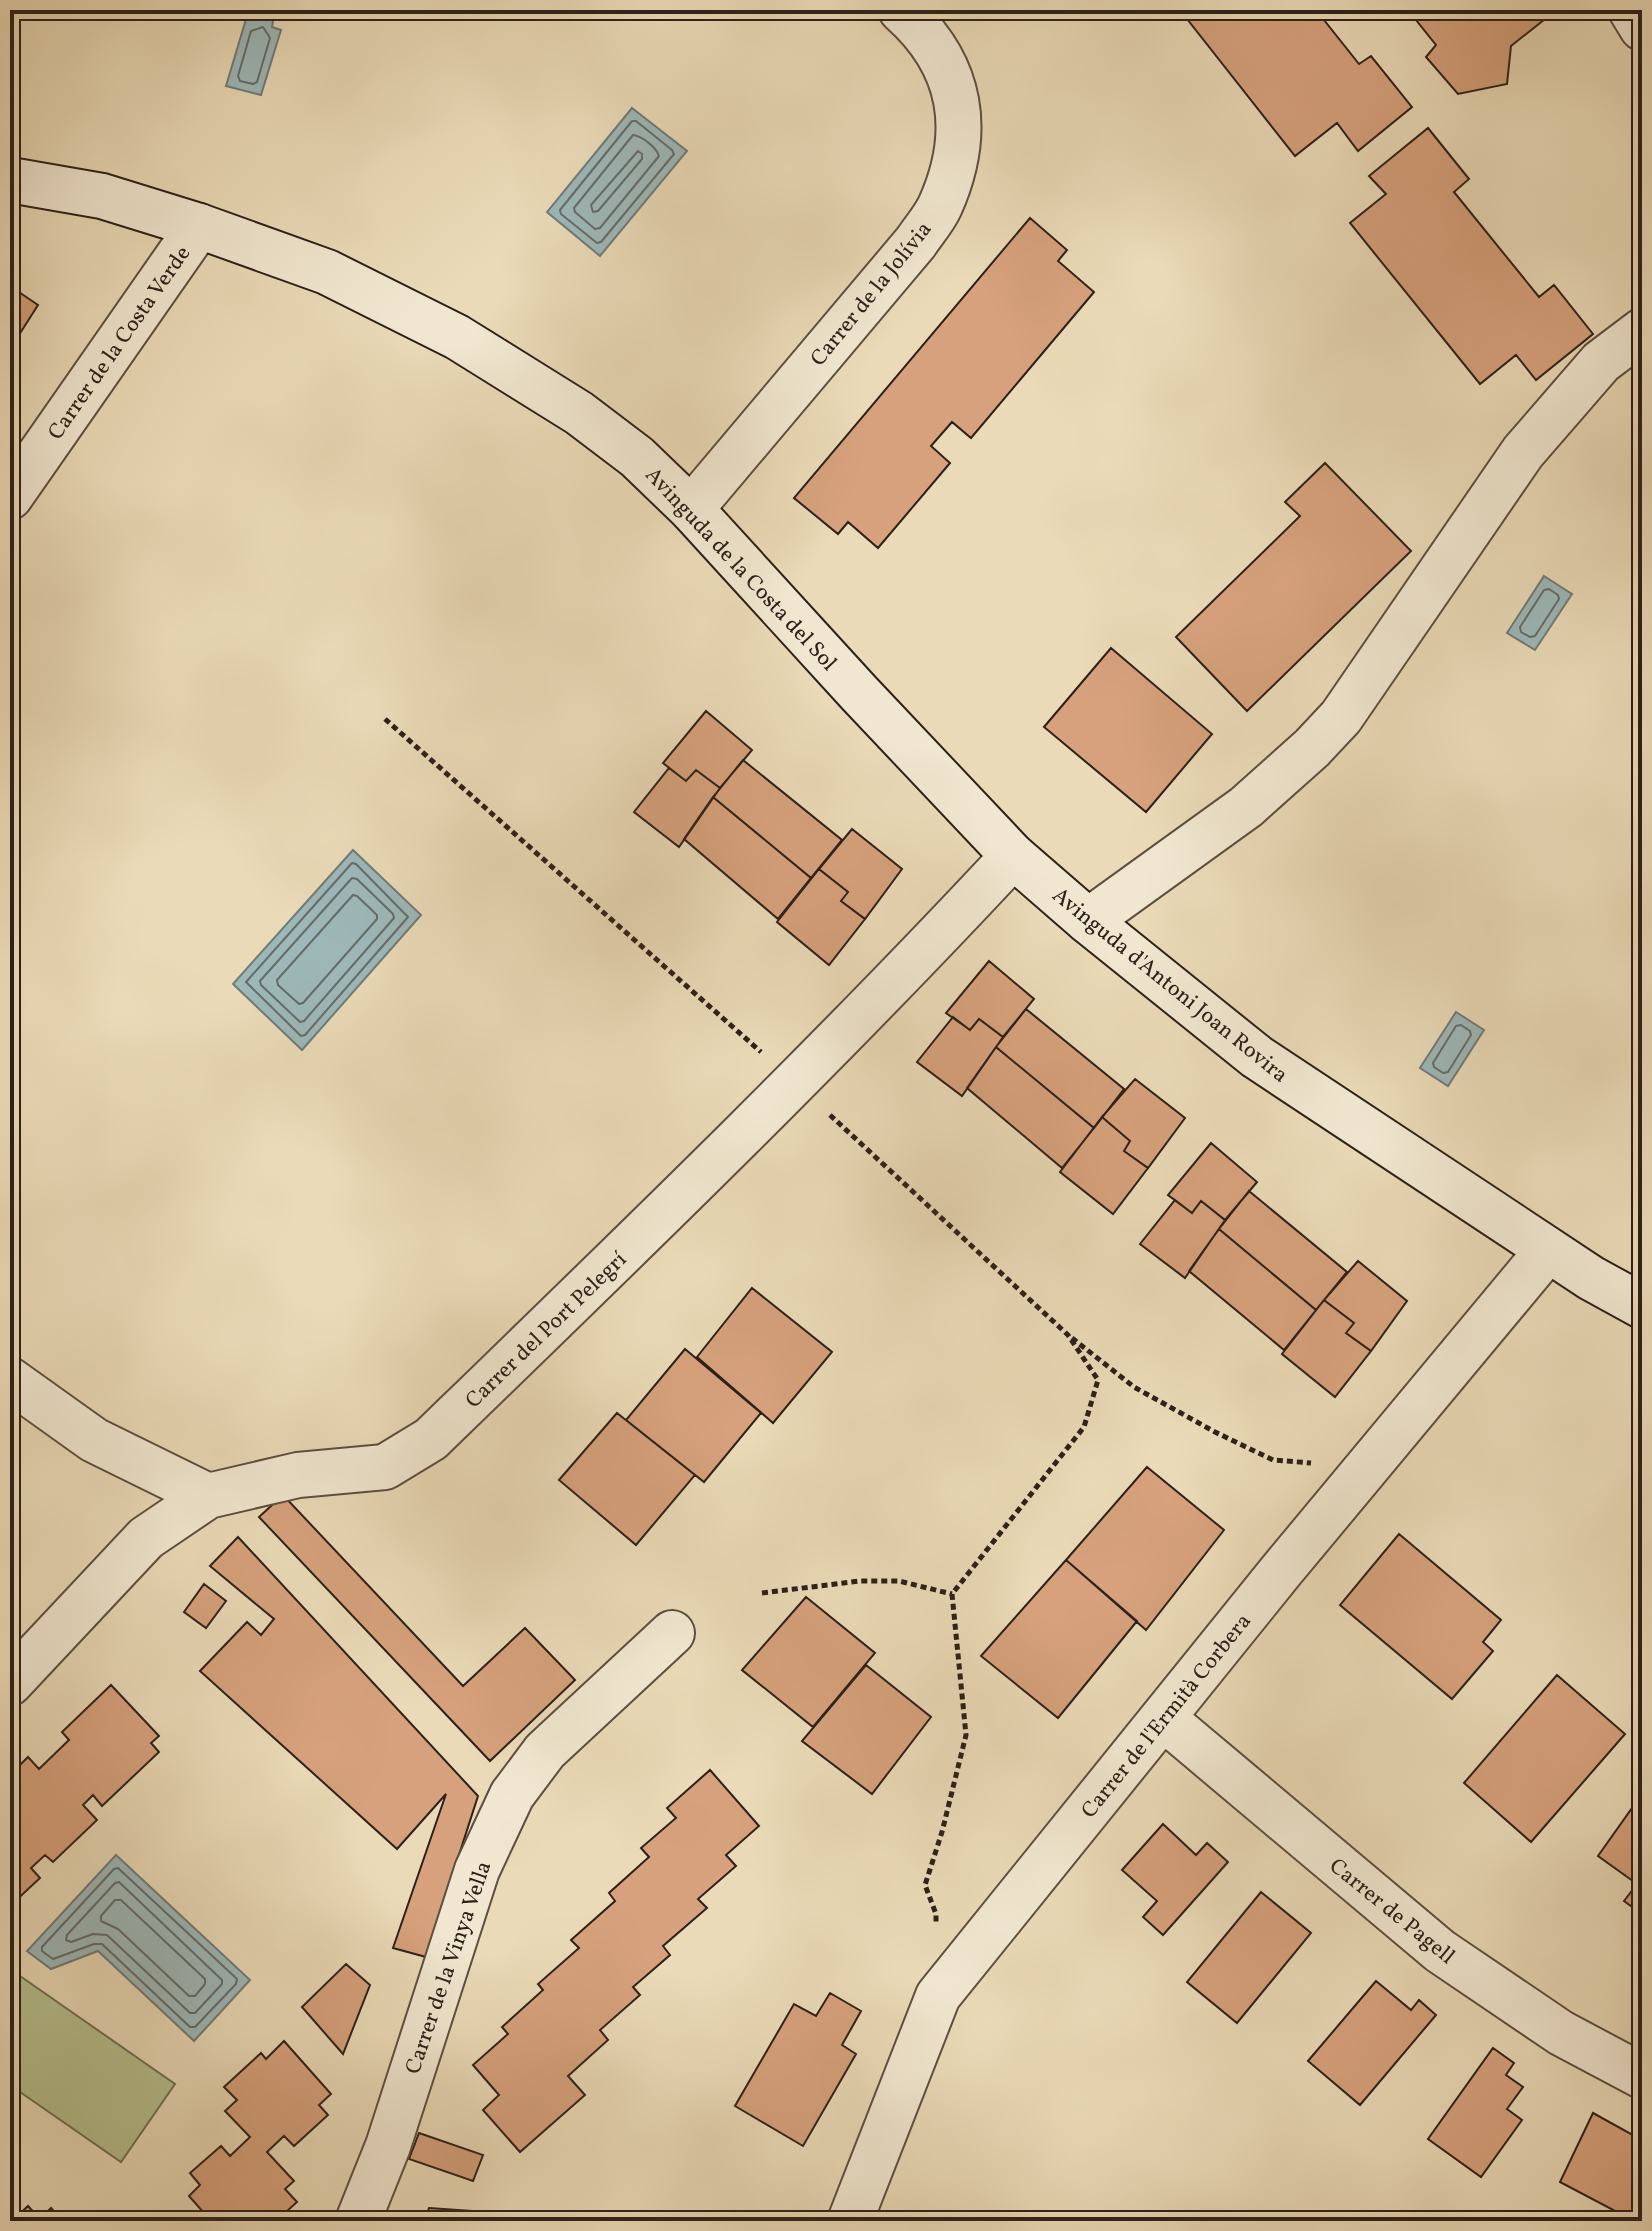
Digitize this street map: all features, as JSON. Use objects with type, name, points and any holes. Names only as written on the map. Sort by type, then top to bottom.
[{"type":"street","name":"Carrer de la Jolívia","points":[[691,509],[916,242],[939,208],[960,141],[958,107],[952,84],[937,54],[917,24],[901,10]]},
{"type":"street","points":[[1631,10],[1642,28]]},
{"type":"street","name":"Avinguda de la Costa del Sol","points":[[10,180],[102,196],[199,226],[327,272],[457,337],[579,413],[637,457],[691,509],[859,693]]},
{"type":"street","name":"Carrer de la Costa Verde","points":[[10,497],[199,226]]},
{"type":"street","points":[[1088,921],[1246,807],[1322,738],[1341,717],[1523,452],[1601,362],[1642,331]]},
{"type":"street","name":"Avinguda d'Antoni Joan Rovira","points":[[859,693],[1013,856],[1088,921],[1257,1057],[1548,1250],[1642,1306]]},
{"type":"street","name":"Carrer del Port Pelegrí","points":[[10,1683],[146,1538],[208,1496],[298,1475],[385,1467],[431,1439],[721,1157],[1013,856]]},
{"type":"street","name":"Carrer de l'Ermità Corbera","points":[[850,2221],[938,1996],[1548,1250]]},
{"type":"street","points":[[10,1380],[94,1440],[208,1496]]},
{"type":"street","name":"Carrer de la Vinya Vella","points":[[358,2221],[388,2146],[477,1870],[512,1795],[545,1751],[672,1633]]},
{"type":"street","name":"Carrer de Pagell","points":[[1163,1718],[1440,1951],[1561,2033],[1642,2076]]},
{"type":"path","points":[[385,719],[795,1082],[1068,1335],[1134,1387],[1273,1460],[1368,1467]]},
{"type":"path","points":[[938,1996],[936,1914],[925,1885],[942,1832],[966,1735],[952,1594],[1084,1427],[1098,1380],[1068,1335]]},
{"type":"path","points":[[762,1593],[860,1581],[899,1581],[952,1594]]},
{"type":"green space","points":[[10,1969],[175,2084],[121,2162],[10,2085]]},
{"type":"water","points":[[259,10],[274,15],[272,27],[281,30],[261,95],[226,86],[246,19],[256,20]]},
{"type":"water","points":[[632,108],[687,151],[600,256],[547,212]]},
{"type":"water","points":[[1544,576],[1572,594],[1535,650],[1507,633]]},
{"type":"water","points":[[353,850],[421,915],[302,1050],[233,984]]},
{"type":"water","points":[[1456,1012],[1484,1030],[1448,1086],[1420,1068]]},
{"type":"water","points":[[116,1855],[250,1980],[194,2041],[98,1951],[51,1969],[27,1951]]},
{"type":"building","points":[[1180,10],[1316,10],[1359,64],[1371,56],[1412,107],[1358,151],[1337,123],[1295,156]]},
{"type":"building","points":[[1408,10],[1538,10],[1545,19],[1511,46],[1507,84],[1458,94],[1426,57],[1436,45]]},
{"type":"building","points":[[1428,128],[1469,179],[1454,192],[1539,297],[1554,285],[1593,334],[1536,380],[1516,355],[1480,384],[1350,223],[1386,194],[1369,176]]},
{"type":"building","points":[[1030,218],[1067,250],[1058,261],[1094,292],[971,438],[952,422],[931,446],[950,463],[878,548],[848,522],[838,534],[794,498]]},
{"type":"building","points":[[10,286],[38,305],[10,349]]},
{"type":"building","points":[[1325,463],[1411,551],[1247,711],[1176,637],[1300,516],[1285,502]]},
{"type":"building","points":[[1111,648],[1212,734],[1146,812],[1044,727]]},
{"type":"building","points":[[706,711],[752,750],[720,788],[696,770],[686,781],[663,763]]},
{"type":"building","points":[[743,760],[842,840],[811,878],[713,797]]},
{"type":"building","points":[[669,768],[686,781],[696,770],[720,788],[679,847],[634,812]]},
{"type":"building","points":[[713,797],[811,878],[778,919],[684,839]]},
{"type":"building","points":[[852,829],[902,869],[865,919],[841,901],[848,892],[819,869]]},
{"type":"building","points":[[819,869],[848,892],[841,901],[865,919],[829,965],[777,922]]},
{"type":"building","points":[[989,961],[1034,999],[1003,1037],[979,1019],[970,1030],[946,1013]]},
{"type":"building","points":[[1026,1009],[1124,1089],[1094,1128],[996,1047]]},
{"type":"building","points":[[953,1017],[970,1030],[979,1019],[1003,1037],[962,1096],[917,1062]]},
{"type":"building","points":[[996,1047],[1094,1128],[1062,1168],[967,1088]]},
{"type":"building","points":[[1135,1079],[1185,1118],[1148,1168],[1124,1151],[1130,1141],[1102,1117]]},
{"type":"building","points":[[1102,1117],[1130,1141],[1124,1151],[1148,1168],[1113,1214],[1060,1172]]},
{"type":"building","points":[[1211,1143],[1257,1182],[1225,1220],[1201,1201],[1192,1213],[1168,1195]]},
{"type":"building","points":[[1249,1191],[1347,1272],[1316,1310],[1219,1229]]},
{"type":"building","points":[[1175,1200],[1192,1213],[1201,1201],[1225,1220],[1185,1278],[1140,1244]]},
{"type":"building","points":[[1219,1229],[1316,1310],[1284,1350],[1189,1271]]},
{"type":"building","points":[[1358,1261],[1407,1301],[1371,1351],[1346,1333],[1354,1323],[1324,1300]]},
{"type":"building","points":[[752,1288],[832,1352],[773,1423],[697,1357]]},
{"type":"building","points":[[1324,1300],[1354,1323],[1346,1333],[1371,1351],[1335,1397],[1282,1354]]},
{"type":"building","points":[[685,1349],[761,1413],[704,1482],[626,1420]]},
{"type":"building","points":[[617,1413],[695,1475],[636,1545],[559,1480]]},
{"type":"building","points":[[1147,1467],[1224,1530],[1146,1630],[1066,1560]]},
{"type":"building","points":[[283,1495],[463,1686],[525,1628],[575,1680],[490,1761],[259,1517]]},
{"type":"building","points":[[1399,1534],[1501,1620],[1483,1642],[1493,1651],[1452,1699],[1340,1605]]},
{"type":"building","points":[[238,1537],[478,1796],[426,1957],[393,1948],[446,1794],[397,1849],[200,1671],[247,1622],[261,1635],[274,1619],[210,1566]]},
{"type":"building","points":[[1066,1560],[1137,1621],[1058,1718],[981,1656]]},
{"type":"building","points":[[204,1584],[226,1601],[206,1628],[184,1612]]},
{"type":"building","points":[[806,1597],[875,1653],[813,1727],[742,1670]]},
{"type":"building","points":[[866,1665],[931,1717],[872,1794],[802,1741]]},
{"type":"building","points":[[1557,1675],[1625,1734],[1531,1842],[1464,1783]]},
{"type":"building","points":[[111,1685],[159,1736],[151,1743],[159,1752],[102,1806],[93,1795],[83,1805],[97,1820],[53,1862],[45,1855],[31,1868],[40,1878],[10,1906],[10,1775],[28,1757],[39,1769],[69,1740],[62,1732]]},
{"type":"building","points":[[710,1770],[759,1826],[726,1855],[736,1866],[698,1899],[707,1908],[663,1946],[670,1955],[633,1987],[640,1995],[600,2030],[608,2040],[568,2076],[585,2095],[520,2152],[483,2110],[499,2095],[473,2065],[508,2034],[502,2027],[543,1990],[538,1984],[579,1948],[571,1940],[615,1901],[609,1893],[649,1857],[641,1848],[676,1818],[667,1808]]},
{"type":"building","points":[[1642,1794],[1642,1914],[1624,1901],[1637,1884],[1598,1856]]},
{"type":"building","points":[[1163,1824],[1196,1855],[1207,1843],[1228,1862],[1163,1935],[1143,1917],[1157,1901],[1122,1870]]},
{"type":"building","points":[[1261,1892],[1311,1933],[1237,2023],[1187,1982]]},
{"type":"building","points":[[346,1964],[370,1985],[343,2054],[302,2007]]},
{"type":"building","points":[[1376,1981],[1411,2010],[1419,2000],[1436,2015],[1360,2105],[1308,2061]]},
{"type":"building","points":[[830,1993],[861,2011],[842,2045],[856,2054],[803,2146],[735,2106],[794,2004],[816,2016]]},
{"type":"building","points":[[284,2041],[331,2094],[319,2105],[328,2115],[294,2146],[284,2136],[267,2152],[294,2181],[285,2189],[297,2202],[276,2221],[211,2221],[189,2196],[200,2185],[190,2173],[221,2146],[230,2156],[250,2137],[225,2111],[237,2100],[224,2087],[261,2053],[266,2059]]},
{"type":"building","points":[[1493,2048],[1514,2063],[1506,2075],[1523,2087],[1507,2109],[1522,2120],[1481,2177],[1428,2139]]},
{"type":"building","points":[[1593,2113],[1642,2140],[1642,2221],[1634,2221],[1560,2182]]},
{"type":"building","points":[[419,2133],[483,2155],[473,2181],[409,2159]]},
{"type":"building","points":[[28,2206],[40,2219],[51,2208],[63,2221],[12,2221]]},
{"type":"building","points":[[429,2208],[501,2213],[508,2221],[424,2221]]}]
